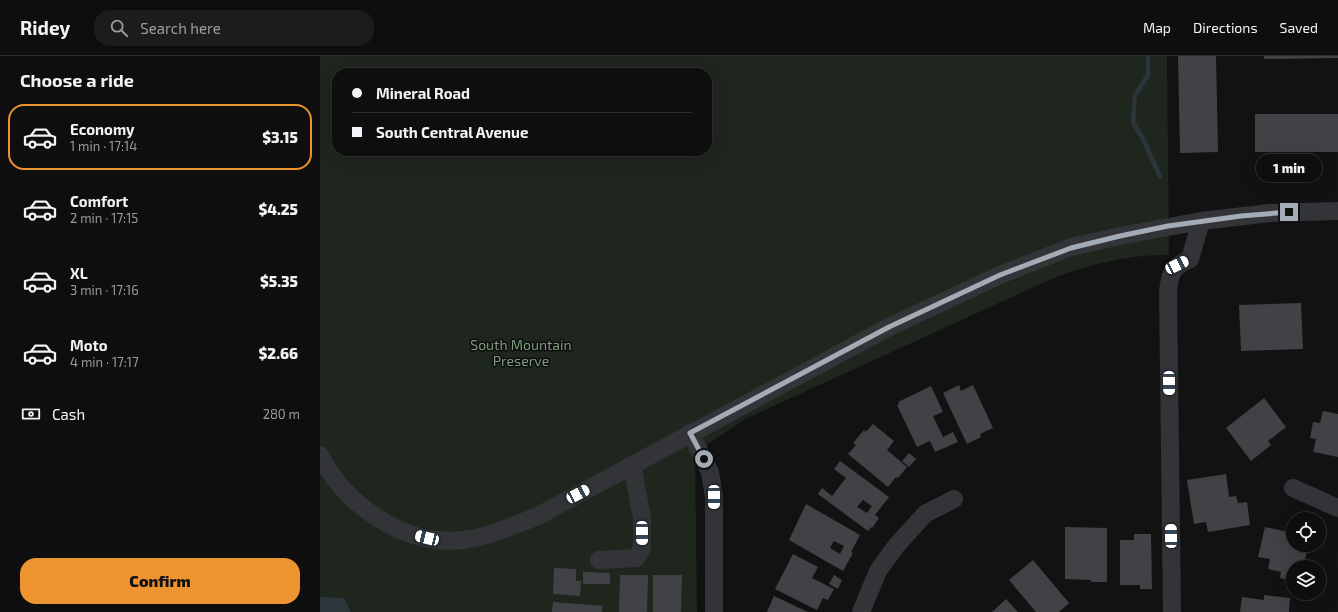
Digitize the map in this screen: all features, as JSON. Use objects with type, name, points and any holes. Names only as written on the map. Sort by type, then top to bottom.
[{"type":"street","points":[[320,455],[327,469],[352,498],[373,514],[393,526],[414,535],[446,541],[463,540],[482,536],[538,516],[889,327],[1000,275],[1071,248],[1120,236],[1201,221],[1270,213],[1338,211]]},
{"type":"street","points":[[1172,612],[1169,278],[1177,265],[1190,259],[1201,221]]},
{"type":"street","points":[[690,433],[710,472],[714,497],[714,612]]},
{"type":"street","points":[[599,560],[636,558],[642,548],[642,518],[632,465]]},
{"type":"street","points":[[1293,488],[1338,508]]},
{"type":"street","points":[[861,612],[878,571],[896,546],[925,514],[954,499]]},
{"type":"green space","name":"South Mountain Preserve","points":[[320,56],[1167,56],[1169,255],[1125,258],[1097,264],[1056,277],[745,419],[695,453],[697,612],[320,612]]},
{"type":"shaded area","points":[[320,597],[344,598],[351,612],[320,612]]},
{"type":"building","points":[[1178,56],[1216,56],[1218,152],[1180,153]]},
{"type":"building","points":[[1264,56],[1338,56],[1338,58],[1264,59]]},
{"type":"building","points":[[1255,114],[1338,114],[1338,152],[1255,152]]},
{"type":"building","points":[[1301,303],[1303,349],[1241,351],[1239,305]]},
{"type":"building","points":[[959,385],[961,391],[973,385],[993,428],[980,434],[981,437],[967,444],[943,393]]},
{"type":"building","points":[[931,386],[943,412],[933,416],[943,437],[953,432],[958,442],[935,452],[930,441],[917,447],[897,405],[899,404],[898,402]]},
{"type":"building","points":[[1264,398],[1286,427],[1268,441],[1271,445],[1251,461],[1226,428]]},
{"type":"building","points":[[1323,411],[1338,414],[1338,457],[1313,452],[1316,439],[1310,438],[1313,422],[1320,423]]},
{"type":"building","points":[[873,424],[894,441],[887,450],[907,467],[888,487],[848,454],[856,445],[853,443],[864,430],[866,432]]},
{"type":"building","points":[[909,453],[916,459],[909,467],[902,461]]},
{"type":"building","points":[[840,461],[889,497],[875,515],[879,518],[868,531],[818,494],[822,488],[832,496],[846,478],[834,469]],"holes":[[[863,500],[872,506],[867,513],[857,507]]]},
{"type":"building","points":[[1226,474],[1229,497],[1236,496],[1238,503],[1247,502],[1250,525],[1208,532],[1206,522],[1194,524],[1187,480]]},
{"type":"building","points":[[806,504],[860,535],[851,552],[853,553],[843,571],[789,540]],"holes":[[[834,541],[844,546],[840,554],[830,548]]]},
{"type":"building","points":[[1065,527],[1107,528],[1107,582],[1065,579]]},
{"type":"building","points":[[1265,527],[1286,532],[1286,552],[1307,552],[1305,560],[1286,560],[1286,579],[1280,578],[1281,572],[1268,569],[1270,559],[1258,557]]},
{"type":"building","points":[[1134,534],[1151,534],[1152,589],[1140,589],[1140,585],[1120,585],[1120,540],[1134,540]]},
{"type":"building","points":[[793,554],[818,567],[812,578],[834,589],[828,600],[823,598],[817,610],[775,589]]},
{"type":"building","points":[[1033,560],[1069,603],[1059,612],[1036,612],[1009,580]]},
{"type":"building","points":[[554,568],[576,569],[576,581],[581,581],[580,596],[553,594]]},
{"type":"building","points":[[583,572],[610,573],[610,584],[583,584]]},
{"type":"building","points":[[620,575],[648,575],[647,612],[619,612]]},
{"type":"building","points":[[653,575],[682,575],[681,612],[653,612]]},
{"type":"building","points":[[834,575],[842,580],[838,589],[829,584]]},
{"type":"building","points":[[1264,595],[1286,598],[1286,600],[1290,600],[1289,612],[1240,612],[1242,597],[1264,600]]},
{"type":"building","points":[[774,596],[808,612],[767,612]]},
{"type":"building","points":[[1006,599],[1018,612],[992,612]]},
{"type":"building","points":[[553,602],[603,606],[602,612],[552,612]]},
{"type":"waterway","points":[[1148,56],[1148,75],[1135,95],[1133,122],[1144,141],[1160,176]]},
{"type":"route","points":[[704,459],[690,433],[889,327],[1000,275],[1071,248],[1120,236],[1201,221],[1289,212]]}]
